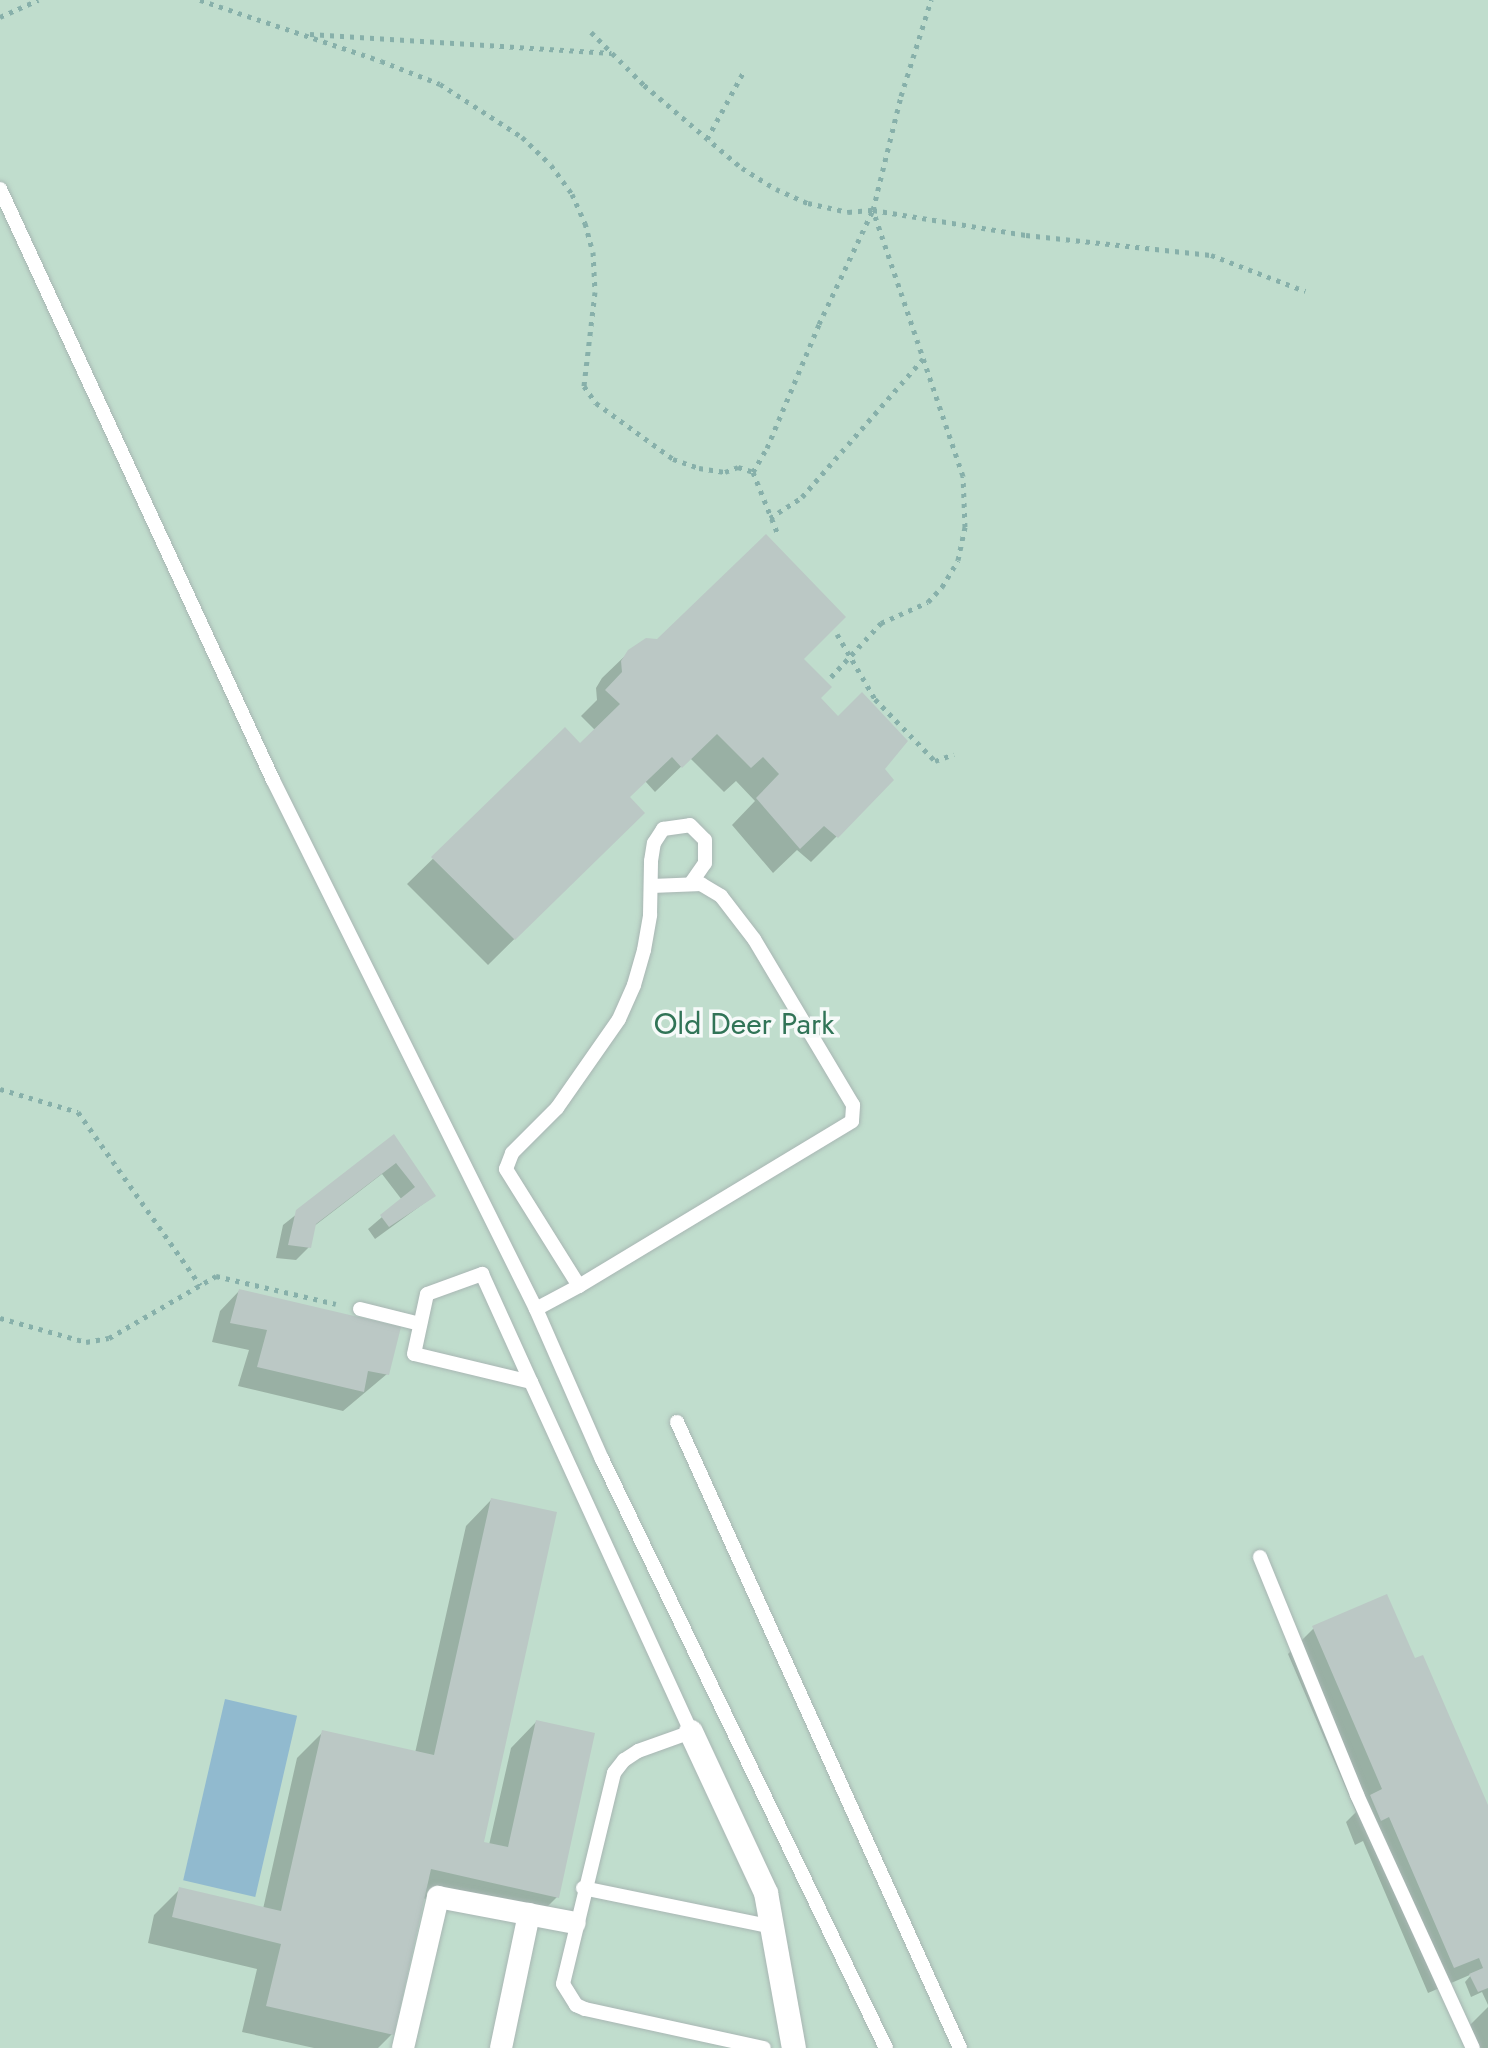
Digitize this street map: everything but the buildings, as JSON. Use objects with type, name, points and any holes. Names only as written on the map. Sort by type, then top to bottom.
[{"type":"street","points":[[691,1732],[766,1893],[794,2048]]},
{"type":"street","points":[[403,2048],[438,1897],[575,1923]]},
{"type":"street","points":[[501,2048],[529,1914]]},
{"type":"lane","points":[[0,189],[273,780],[536,1309],[602,1459],[886,2048]]},
{"type":"lane","points":[[579,1286],[506,1169],[512,1153],[557,1108],[619,1019],[634,985],[644,950],[654,843],[663,829],[690,825],[705,840],[705,863],[691,883]]},
{"type":"lane","points":[[536,1309],[852,1121],[853,1105],[754,939],[721,896],[701,884],[652,886]]},
{"type":"lane","points":[[531,1382],[414,1354],[427,1294],[482,1274],[691,1732],[638,1751],[624,1760],[614,1773],[583,1888],[563,1984],[576,2005],[764,2048]]},
{"type":"lane","points":[[360,1309],[420,1324]]},
{"type":"lane","points":[[677,1422],[960,2048]]},
{"type":"lane","points":[[1260,1557],[1357,1795],[1473,2048]]},
{"type":"lane","points":[[583,1888],[773,1927]]},
{"type":"path","points":[[0,17],[38,0]]},
{"type":"path","points":[[200,0],[440,84],[522,137],[551,165],[572,194],[593,252],[595,292],[584,386],[596,403],[673,459],[699,468],[725,472],[738,467],[753,472]]},
{"type":"path","points":[[753,472],[767,448],[819,324],[873,210],[901,96],[931,0]]},
{"type":"path","points":[[591,32],[707,139],[776,189],[808,203],[848,212],[873,210],[1026,235],[1211,255],[1305,291]]},
{"type":"path","points":[[302,34],[612,53]]},
{"type":"path","points":[[707,139],[744,71]]},
{"type":"path","points":[[831,677],[881,623],[928,602],[942,587],[958,560],[965,527],[963,476],[873,210]]},
{"type":"path","points":[[770,518],[802,497],[923,359]]},
{"type":"path","points":[[753,472],[777,532]]},
{"type":"path","points":[[837,634],[875,699],[935,761],[954,754]]},
{"type":"path","points":[[0,1089],[78,1112],[200,1285]]},
{"type":"path","points":[[0,1318],[86,1342],[109,1338],[216,1276],[360,1309]]},
{"type":"green space","name":"Old Deer Park","points":[[0,0],[1488,0],[1488,2048],[0,2048]]},
{"type":"water","points":[[225,1699],[297,1716],[255,1897],[183,1880]]}]
